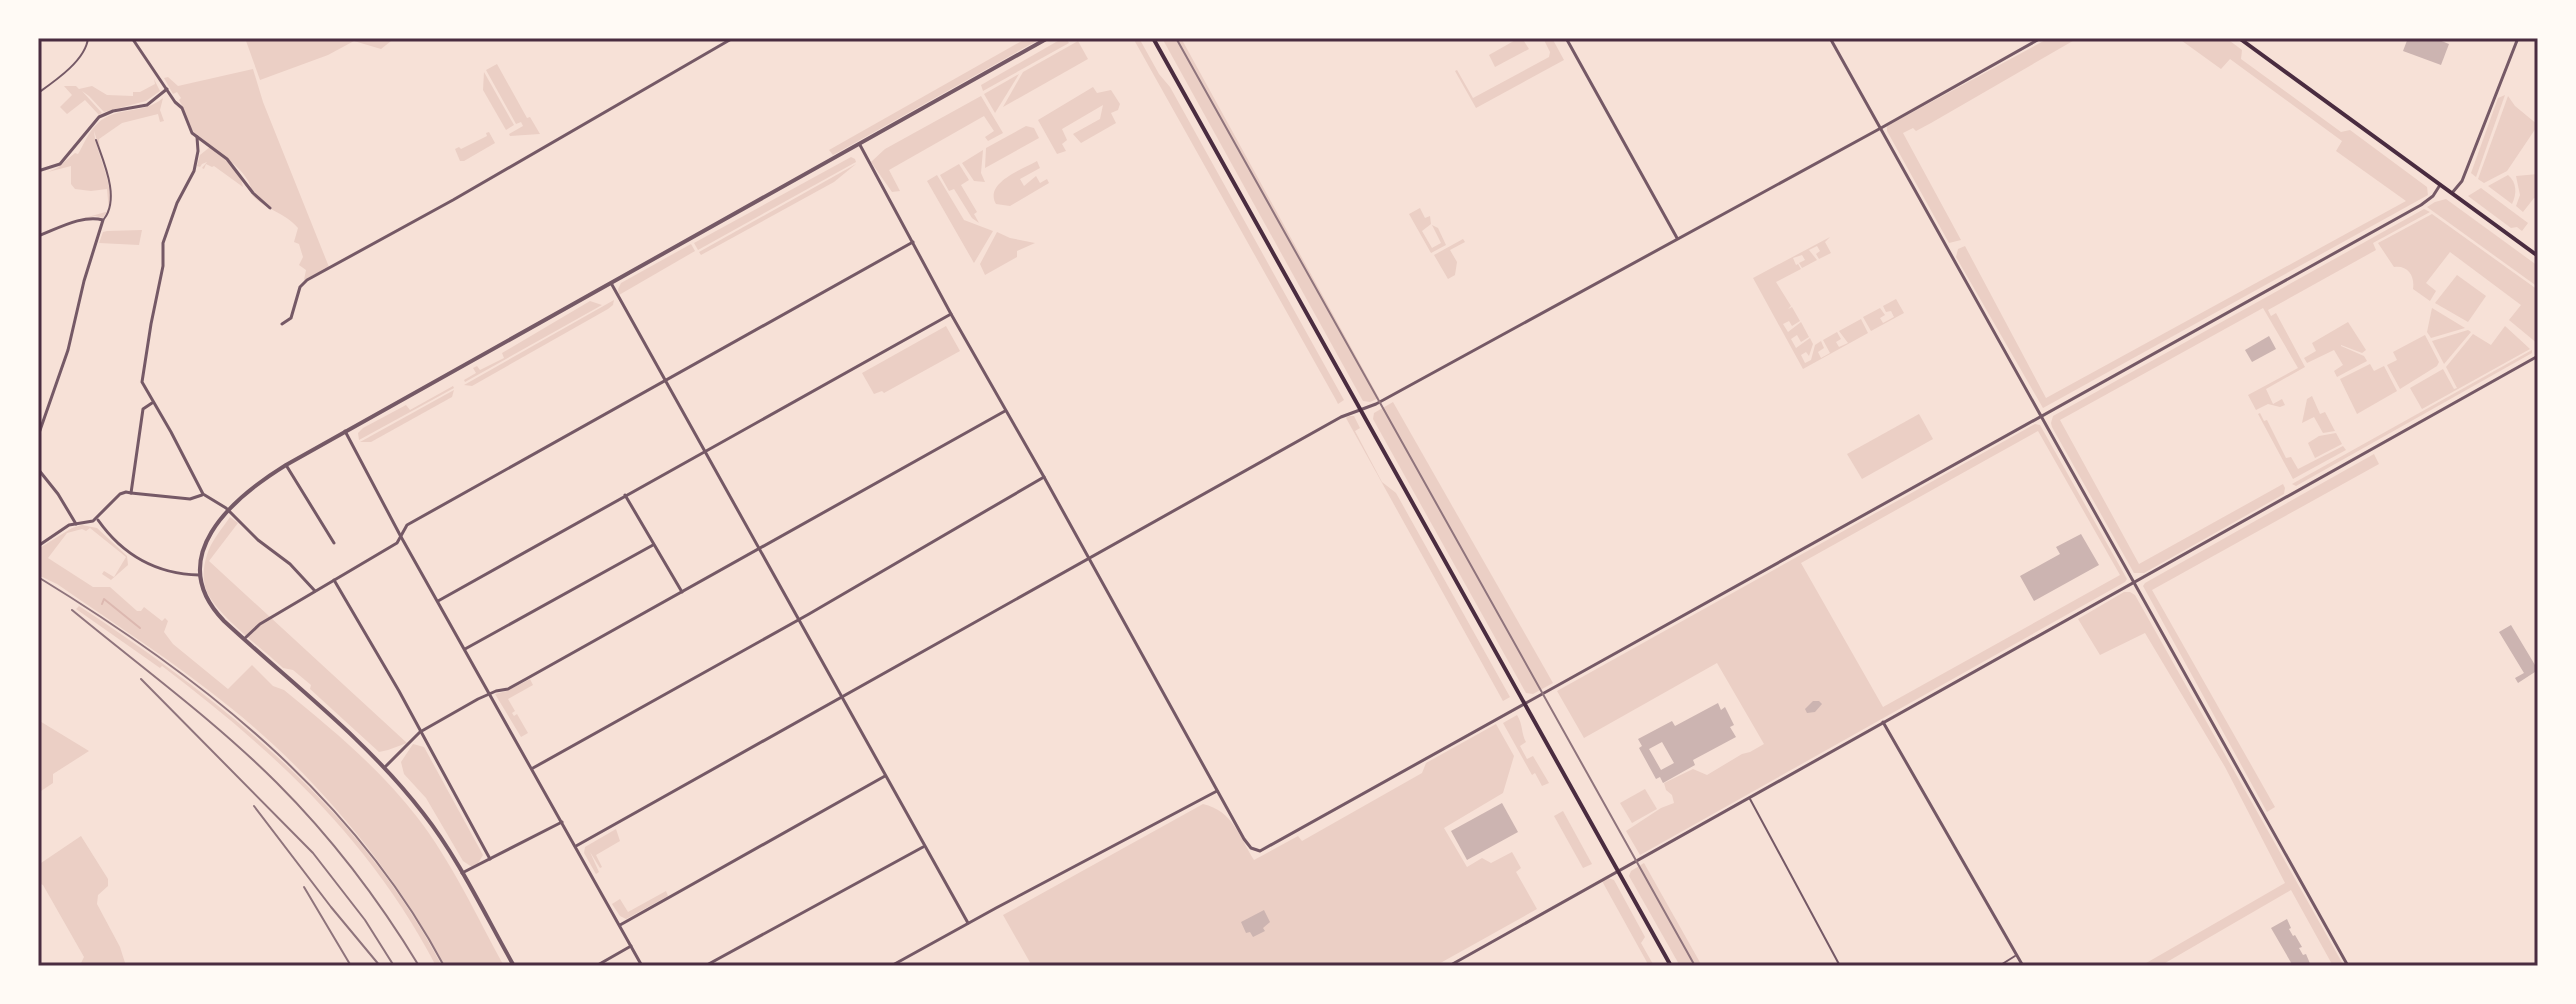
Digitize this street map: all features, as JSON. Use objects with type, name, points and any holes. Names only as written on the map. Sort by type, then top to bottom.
[{"type":"main road","points":[[1153,38],[1671,966]]},
{"type":"main road","points":[[2239,38],[2538,256]]},
{"type":"street","points":[[132,38],[182,108],[192,133],[227,159],[253,193],[270,208]]},
{"type":"street","points":[[282,324],[291,318],[300,287],[307,280],[440,208],[733,38]]},
{"type":"street","points":[[514,966],[440,836],[385,767],[210,605],[199,575],[203,548],[228,512],[246,494],[286,465],[1048,38]]},
{"type":"street","points":[[1566,38],[1678,239]]},
{"type":"street","points":[[1830,38],[2348,966]]},
{"type":"street","points":[[576,846],[1341,417],[1376,404],[2041,38]]},
{"type":"street","points":[[2452,193],[2462,181],[2518,38]]},
{"type":"street","points":[[38,171],[60,164],[99,117],[113,111],[147,105],[167,89]]},
{"type":"street","points":[[197,137],[194,171],[177,203],[163,243],[164,262],[142,380],[203,494],[223,506],[290,564],[315,591]]},
{"type":"street","points":[[860,145],[1217,791],[1251,848],[1260,851],[2421,205],[2433,196],[2440,185]]},
{"type":"street","points":[[38,236],[83,220],[103,220],[84,281],[68,350],[38,436]]},
{"type":"street","points":[[244,639],[255,626],[397,543],[407,525],[913,242]]},
{"type":"street","points":[[611,283],[968,923]]},
{"type":"street","points":[[438,601],[951,314]]},
{"type":"street","points":[[1449,966],[2538,356]]},
{"type":"street","points":[[131,493],[143,409],[153,403]]},
{"type":"street","points":[[385,767],[420,732],[491,693],[508,689],[1005,411]]},
{"type":"street","points":[[345,431],[642,966]]},
{"type":"street","points":[[286,465],[334,543]]},
{"type":"street","points":[[38,469],[76,524]]},
{"type":"street","points":[[533,768],[1044,477]]},
{"type":"street","points":[[38,546],[69,525],[96,518],[120,494],[126,492],[190,499],[203,494]]},
{"type":"street","points":[[625,495],[682,592]]},
{"type":"street","points":[[96,518],[114,541],[135,557],[180,573],[199,575]]},
{"type":"street","points":[[465,649],[653,545]]},
{"type":"street","points":[[334,580],[490,859]]},
{"type":"street","points":[[1883,722],[2023,966]]},
{"type":"street","points":[[620,925],[885,776]]},
{"type":"street","points":[[891,966],[1217,791]]},
{"type":"street","points":[[461,874],[562,822]]},
{"type":"street","points":[[705,966],[924,846]]},
{"type":"street","points":[[596,966],[631,946]]},
{"type":"lane","points":[[38,93],[71,65],[86,47],[88,38]]},
{"type":"lane","points":[[96,140],[106,169],[110,199],[110,211],[103,220]]},
{"type":"lane","points":[[1749,798],[1840,966]]},
{"type":"lane","points":[[1999,966],[2017,955]]},
{"type":"shaded area","points":[[245,38],[395,38],[381,49],[354,41],[328,55],[260,80]]},
{"type":"shaded area","points":[[1027,38],[1042,38],[835,154],[829,150]]},
{"type":"shaded area","points":[[1063,38],[1069,43],[983,91],[981,85]]},
{"type":"shaded area","points":[[1133,38],[1139,38],[1170,87],[1344,400],[1338,404],[1336,400]]},
{"type":"shaded area","points":[[1162,38],[1181,38],[1379,398],[1363,401]]},
{"type":"shaded area","points":[[1519,38],[1529,49],[1495,67],[1489,55]]},
{"type":"shaded area","points":[[1543,38],[1552,38],[1564,60],[1476,108],[1455,71],[1473,98],[1549,57],[1550,52]]},
{"type":"shaded area","points":[[2049,38],[2078,38],[1931,123],[1916,131],[1913,128],[1903,133],[1961,240],[1949,243],[1887,126]]},
{"type":"shaded area","points":[[2178,38],[2226,38],[2242,50],[2241,59],[2341,132],[2350,130],[2427,187],[2428,195],[2043,408],[1956,257],[1958,249],[1965,246],[2046,398],[2406,201],[2336,151],[2342,141],[2230,59],[2221,69]]},
{"type":"shaded area","points":[[1078,41],[1088,59],[1003,107],[1023,72]]},
{"type":"shaded area","points":[[497,64],[527,118],[530,117],[540,134],[510,136],[523,126],[521,122],[516,124],[486,70]]},
{"type":"shaded area","points":[[253,69],[263,102],[329,267],[304,280],[306,270],[299,265],[303,257],[299,244],[294,242],[298,228],[252,195],[246,177],[239,169],[196,135],[179,100],[181,98],[177,92],[173,94],[164,78],[168,77],[178,86]]},
{"type":"shaded area","points":[[484,72],[514,125],[506,130],[483,90]]},
{"type":"shaded area","points":[[1019,74],[995,113],[984,94]]},
{"type":"shaded area","points":[[154,79],[160,91],[146,101],[104,112],[82,91],[102,113],[99,115],[85,100],[67,114],[60,107],[72,95],[64,86],[79,89],[92,86],[107,95],[133,96],[133,92],[155,84]]},
{"type":"shaded area","points":[[1093,87],[1097,93],[1111,90],[1120,104],[1118,110],[1111,113],[1116,123],[1081,143],[1073,134],[1100,119],[1103,105],[1062,129],[1067,140],[1062,144],[1066,151],[1057,154],[1038,120]]},
{"type":"shaded area","points":[[2505,95],[2476,177],[2471,173],[2498,98]]},
{"type":"shaded area","points":[[981,96],[1003,133],[988,141],[985,137],[994,131],[984,116],[889,170],[900,191],[892,192],[871,162],[885,149]]},
{"type":"shaded area","points":[[2508,96],[2538,125],[2507,171],[2484,183],[2478,179]]},
{"type":"shaded area","points":[[163,98],[160,110],[164,121],[160,122],[158,114],[122,123],[99,139],[100,150],[94,131],[109,187],[109,206],[107,189],[75,189],[71,184],[71,166],[48,172],[75,153],[78,154],[92,130],[105,118],[147,107]]},
{"type":"shaded area","points":[[1026,126],[1034,128],[1039,138],[985,168],[986,148]]},
{"type":"shaded area","points":[[489,132],[495,143],[460,161],[455,149],[487,136]]},
{"type":"shaded area","points":[[210,147],[235,170],[243,187],[214,166],[206,164],[202,168],[207,162],[197,166],[200,155]]},
{"type":"shaded area","points":[[983,150],[981,173],[985,182],[974,181],[962,163]]},
{"type":"shaded area","points":[[851,157],[856,162],[698,250],[694,243]]},
{"type":"shaded area","points":[[1037,161],[1040,168],[1020,179],[1024,186],[1036,176],[1040,183],[1047,179],[1049,183],[1010,206],[996,204],[994,196],[999,184]]},
{"type":"shaded area","points":[[856,164],[834,182],[701,255],[699,252]]},
{"type":"shaded area","points":[[959,164],[969,180],[961,185],[977,212],[974,214],[979,223],[972,218],[954,189],[949,191],[940,175]]},
{"type":"shaded area","points":[[2538,174],[2538,199],[2534,198],[2523,212],[2516,206],[2520,195],[2516,176]]},
{"type":"shaded area","points":[[937,175],[964,220],[993,231],[974,263],[927,181]]},
{"type":"shaded area","points":[[2508,175],[2515,188],[2512,204],[2488,186]]},
{"type":"shaded area","points":[[2481,188],[2528,223],[2522,231],[2517,227],[2511,228],[2468,196]]},
{"type":"shaded area","points":[[2446,199],[2538,266],[2538,287],[2427,207]]},
{"type":"shaded area","points":[[1420,208],[1425,218],[1430,216],[1431,224],[1422,231],[1432,248],[1441,243],[1432,225],[1438,228],[1446,245],[1431,253],[1409,214]]},
{"type":"shaded area","points":[[2424,209],[2430,212],[2373,243],[2376,250],[2268,310],[2271,316],[2276,313],[2305,367],[2266,389],[2273,404],[2282,399],[2285,405],[2268,404],[2256,410],[2248,395],[2298,368],[2263,308],[2060,420],[2139,564],[2283,484],[2285,488],[2284,494],[2144,573],[2134,573],[2052,427],[2053,416]]},
{"type":"shaded area","points":[[106,212],[103,218],[95,216],[74,221]]},
{"type":"shaded area","points":[[2432,214],[2538,290],[2538,344],[2509,320],[2521,305],[2450,252],[2426,283],[2436,291],[2430,301],[2413,289],[2412,276],[2407,270],[2394,267],[2378,243]]},
{"type":"shaded area","points":[[142,230],[139,245],[99,243],[103,232]]},
{"type":"shaded area","points":[[997,232],[1035,243],[1017,251],[1017,257],[985,275],[980,264]]},
{"type":"shaded area","points":[[1830,237],[1825,242],[1831,253],[1819,259],[1817,246],[1809,250],[1817,260],[1802,268],[1799,263],[1805,260],[1802,255],[1793,258],[1801,269],[1776,282],[1791,306],[1788,309],[1792,307],[1800,321],[1792,326],[1789,321],[1783,324],[1788,332],[1801,322],[1809,337],[1801,342],[1797,335],[1791,339],[1796,348],[1810,338],[1813,344],[1809,356],[1806,352],[1801,355],[1805,363],[1811,360],[1815,345],[1821,341],[1824,348],[1818,352],[1821,358],[1830,353],[1823,340],[1837,332],[1841,339],[1836,342],[1839,347],[1848,343],[1839,331],[1861,319],[1868,333],[1803,369],[1753,278]]},
{"type":"shaded area","points":[[1463,239],[1465,242],[1450,250],[1457,262],[1455,275],[1448,279],[1434,255]]},
{"type":"shaded area","points":[[691,244],[695,251],[619,295],[621,283]]},
{"type":"shaded area","points":[[2457,275],[2486,296],[2468,322],[2435,303]]},
{"type":"shaded area","points":[[1896,299],[1904,313],[1871,331],[1863,317],[1880,308],[1885,315],[1880,318],[1883,323],[1894,317],[1883,306]]},
{"type":"shaded area","points":[[614,300],[608,309],[472,386],[464,385]]},
{"type":"shaded area","points":[[590,301],[602,305],[465,382],[476,373],[473,368],[477,366],[480,370],[504,358],[502,353]]},
{"type":"shaded area","points":[[2432,308],[2465,328],[2431,338],[2427,332]]},
{"type":"shaded area","points":[[2348,322],[2366,350],[2362,353],[2341,346],[2364,356],[2367,361],[2337,377],[2334,371],[2343,365],[2334,350],[2307,363],[2304,358],[2316,351],[2312,343]]},
{"type":"shaded area","points":[[946,326],[960,351],[884,393],[874,394],[862,373]]},
{"type":"shaded area","points":[[2505,326],[2530,349],[2422,409],[2410,388],[2443,369],[2454,389],[2457,388],[2446,367],[2473,334],[2491,345]]},
{"type":"shaded area","points":[[2468,330],[2471,332],[2444,364],[2432,341]]},
{"type":"shaded area","points":[[2425,335],[2439,362],[2400,389],[2387,365],[2397,360],[2393,352]]},
{"type":"shaded area","points":[[2532,350],[2532,353],[2296,486],[2292,484]]},
{"type":"shaded area","points":[[2370,364],[2374,371],[2384,366],[2397,391],[2357,414],[2340,379]]},
{"type":"shaded area","points":[[453,386],[359,440],[358,433],[363,428],[406,405],[410,410]]},
{"type":"shaded area","points":[[454,390],[452,397],[371,442],[360,442]]},
{"type":"shaded area","points":[[2312,396],[2320,414],[2325,412],[2335,431],[2323,433],[2314,417],[2302,423],[2307,399]]},
{"type":"shaded area","points":[[1393,402],[1553,683],[1533,694],[1526,693],[1373,419],[1374,413]]},
{"type":"shaded area","points":[[1919,414],[1933,439],[1862,479],[1847,454]]},
{"type":"shaded area","points":[[2258,414],[2264,421],[2267,420],[2286,458],[2291,457],[2298,469],[2343,446],[2346,450],[2293,479]]},
{"type":"shaded area","points":[[1354,416],[1360,428],[1355,431],[1382,482],[1396,493],[1510,697],[1503,701],[1346,418]]},
{"type":"shaded area","points":[[2035,424],[2040,425],[2127,579],[1640,855],[1626,831],[1674,803],[1664,783],[1693,769],[1707,775],[1764,744],[1717,663],[1584,738],[1557,691]],"holes":[[[2038,431],[2120,575],[1883,707],[1801,563]]]},
{"type":"shaded area","points":[[2336,433],[2342,444],[2315,458],[2308,443],[2319,436]]},
{"type":"shaded area","points":[[2374,454],[2379,464],[2152,590],[2275,807],[2267,812],[2143,586]]},
{"type":"shaded area","points":[[230,517],[238,523],[209,561],[407,743],[379,752],[310,689],[311,685],[293,670],[283,668],[231,622],[213,601],[204,583],[205,564],[211,545]]},
{"type":"shaded area","points":[[82,525],[97,528],[127,556],[128,565],[111,580],[102,574],[104,571],[114,577],[126,557],[90,528],[67,533],[48,558],[93,587],[110,587],[137,611],[144,607],[162,621],[165,618],[168,621],[164,632],[173,644],[228,689],[252,665],[273,686],[284,690],[337,734],[387,782],[430,834],[504,966],[445,966],[377,860],[351,826],[294,764],[189,675],[57,584],[38,575],[38,549],[72,528]]},
{"type":"shaded area","points":[[2124,592],[2135,595],[2344,966],[2333,966],[2291,890],[2160,966],[2141,966],[2285,883],[2225,767],[2145,633],[2100,655],[2078,619]]},
{"type":"shaded area","points":[[79,606],[185,680],[284,763],[371,857],[409,910],[442,966],[436,966],[410,920],[350,838],[281,765],[203,698],[162,666],[160,668],[76,609]]},
{"type":"shaded area","points":[[530,679],[533,685],[508,699],[515,711],[512,713],[514,716],[517,714],[528,733],[521,737],[495,694]]},
{"type":"shaded area","points":[[1517,715],[1526,742],[1520,746],[1527,759],[1533,756],[1549,783],[1542,786],[1535,773],[1532,775],[1503,723]]},
{"type":"shaded area","points":[[38,720],[89,751],[53,774],[53,783],[38,793]]},
{"type":"shaded area","points":[[1496,724],[1514,756],[1503,793],[1444,828],[1467,867],[1482,858],[1491,863],[1512,852],[1521,868],[1516,872],[1537,909],[1435,966],[1032,966],[1003,915],[1203,804],[1228,818],[1254,860],[1298,836],[1302,841],[1422,773],[1426,763]]},
{"type":"shaded area","points":[[413,744],[424,747],[483,855],[477,865],[472,867],[463,861],[426,798],[404,774],[401,762]]},
{"type":"shaded area","points":[[1645,789],[1657,809],[1632,823],[1620,803]]},
{"type":"shaded area","points":[[1563,811],[1592,864],[1583,868],[1554,816]]},
{"type":"shaded area","points":[[616,829],[620,841],[596,855],[602,867],[590,852],[599,872],[596,874],[584,853],[585,847]]},
{"type":"shaded area","points":[[81,836],[108,879],[108,886],[98,895],[97,904],[120,947],[126,966],[83,966],[84,957],[43,885],[38,883],[38,859],[41,863]]},
{"type":"shaded area","points":[[1644,863],[1702,966],[1680,966],[1629,876],[1631,871]]},
{"type":"shaded area","points":[[1608,878],[1614,880],[1645,937],[1641,943],[1654,966],[1649,966],[1602,881]]},
{"type":"shaded area","points":[[666,891],[668,896],[626,919],[612,904],[620,899],[628,912]]},
{"type":"building","points":[[2408,38],[2434,38],[2449,44],[2441,65],[2403,51]]},
{"type":"building","points":[[2269,336],[2276,349],[2252,362],[2245,350]]},
{"type":"building","points":[[2081,534],[2099,565],[2034,601],[2020,576],[2060,554],[2056,547]]},
{"type":"building","points":[[2511,625],[2538,670],[2518,683],[2515,678],[2524,673],[2499,632]]},
{"type":"building","points":[[1813,701],[1822,704],[1815,712],[1807,713],[1805,709]]},
{"type":"building","points":[[1718,703],[1721,710],[1725,707],[1736,737],[1693,760],[1695,765],[1663,783],[1660,777],[1656,779],[1639,748],[1642,746],[1638,739],[1672,721],[1675,726]],"holes":[[[1662,742],[1674,763],[1661,770],[1649,749]]]},
{"type":"building","points":[[1502,803],[1518,832],[1467,860],[1451,831]]},
{"type":"building","points":[[1264,910],[1270,922],[1263,928],[1265,931],[1253,937],[1250,932],[1246,933],[1241,922]]},
{"type":"building","points":[[2287,919],[2289,929],[2311,966],[2293,966],[2271,928]]},
{"type":"waterway","points":[[102,604],[104,599],[140,628]]},
{"type":"tram line","points":[[1176,38],[1695,966]]},
{"type":"railway","points":[[38,577],[157,656],[214,698],[268,744],[365,847],[407,904],[444,966]]},
{"type":"railway","points":[[72,610],[203,716],[277,783],[354,870],[419,966]]},
{"type":"railway","points":[[141,679],[313,853],[365,920],[394,966]]},
{"type":"railway","points":[[254,806],[380,966]]},
{"type":"railway","points":[[304,887],[351,966]]}]
